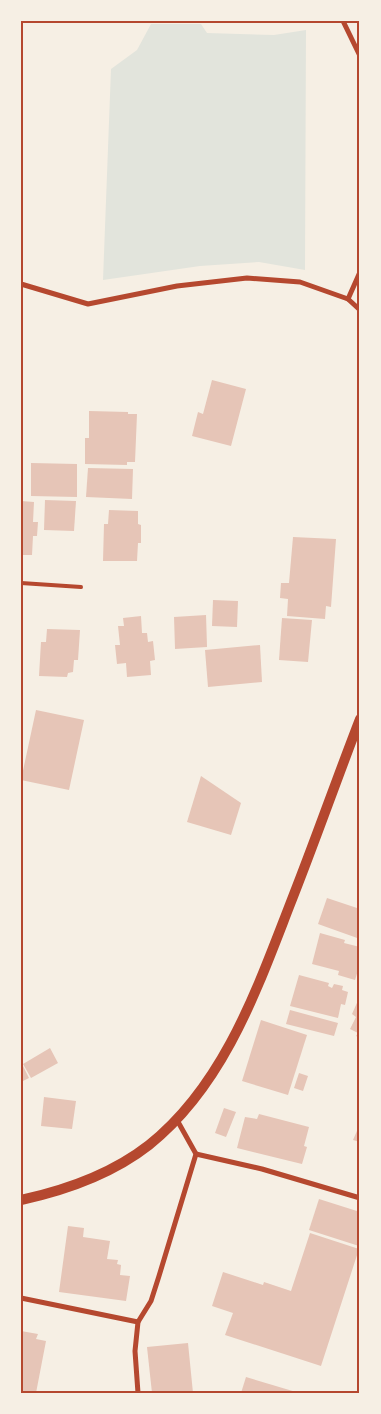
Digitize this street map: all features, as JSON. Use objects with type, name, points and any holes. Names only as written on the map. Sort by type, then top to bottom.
[{"type":"main road","points":[[21,1200],[47,1194],[90,1179],[119,1165],[149,1144],[177,1119],[201,1090],[221,1060],[245,1015],[274,947],[360,719]]},
{"type":"street","points":[[343,21],[360,56]]},
{"type":"street","points":[[348,299],[360,272]]},
{"type":"street","points":[[22,283],[88,304],[177,286],[247,278],[300,282],[348,299],[360,310]]},
{"type":"street","points":[[138,1393],[135,1351],[138,1322],[151,1301],[160,1276],[196,1154],[177,1119]]},
{"type":"street","points":[[196,1154],[262,1169],[360,1198]]},
{"type":"street","points":[[21,1298],[138,1322]]},
{"type":"lane","points":[[21,583],[81,586]]},
{"type":"shaded area","points":[[151,24],[201,24],[207,33],[274,35],[306,30],[305,270],[259,262],[200,266],[103,280],[111,69],[137,50]]},
{"type":"building","points":[[212,380],[246,389],[231,446],[192,436],[198,412],[203,414]]},
{"type":"building","points":[[89,411],[137,414],[135,462],[127,462],[127,465],[85,464],[85,438],[89,438]]},
{"type":"building","points":[[31,463],[77,464],[77,497],[31,496]]},
{"type":"building","points":[[88,468],[133,469],[132,499],[86,497]]},
{"type":"building","points":[[45,500],[76,501],[74,531],[44,530]]},
{"type":"building","points":[[21,501],[34,502],[33,522],[38,522],[37,536],[33,536],[32,555],[21,555]]},
{"type":"building","points":[[109,510],[138,511],[138,524],[141,525],[141,543],[138,543],[137,561],[103,561],[104,524],[108,524]]},
{"type":"building","points":[[293,537],[336,539],[331,607],[326,606],[325,619],[287,616],[288,599],[280,598],[281,583],[289,583]]},
{"type":"building","points":[[213,600],[238,601],[237,627],[212,626]]},
{"type":"building","points":[[206,615],[207,647],[175,649],[174,617]]},
{"type":"building","points":[[141,616],[142,633],[147,633],[148,642],[153,641],[155,660],[150,661],[151,675],[127,677],[126,663],[117,664],[115,645],[120,645],[118,626],[124,626],[123,618]]},
{"type":"building","points":[[282,618],[312,620],[308,662],[279,660]]},
{"type":"building","points":[[47,629],[80,630],[78,660],[74,660],[73,672],[68,673],[67,677],[39,676],[41,642],[46,642]]},
{"type":"building","points":[[260,645],[262,682],[208,687],[205,650]]},
{"type":"building","points":[[36,710],[84,720],[69,790],[21,780]]},
{"type":"building","points":[[201,776],[241,803],[231,835],[187,822]]},
{"type":"building","points":[[327,898],[360,909],[360,939],[318,924]]},
{"type":"building","points":[[320,933],[345,940],[344,943],[360,947],[360,964],[355,980],[338,975],[339,971],[312,964]]},
{"type":"building","points":[[299,975],[329,983],[328,986],[332,988],[334,984],[343,986],[342,990],[348,992],[345,1005],[341,1004],[338,1018],[290,1006]]},
{"type":"building","points":[[360,996],[360,1038],[356,1036],[358,1033],[350,1029],[356,1017],[352,1014]]},
{"type":"building","points":[[290,1010],[338,1023],[334,1036],[286,1024]]},
{"type":"building","points":[[261,1020],[307,1035],[288,1095],[242,1081]]},
{"type":"building","points":[[50,1048],[58,1063],[31,1078],[23,1064]]},
{"type":"building","points":[[21,1062],[29,1078],[21,1082]]},
{"type":"building","points":[[299,1073],[308,1076],[303,1091],[294,1088]]},
{"type":"building","points":[[44,1097],[76,1101],[72,1129],[41,1126]]},
{"type":"building","points":[[224,1108],[236,1112],[226,1137],[215,1133]]},
{"type":"building","points":[[259,1114],[309,1127],[304,1146],[307,1147],[302,1164],[237,1148],[245,1117],[257,1119]]},
{"type":"building","points":[[360,1124],[360,1142],[353,1140]]},
{"type":"building","points":[[319,1199],[360,1212],[359,1246],[309,1230]]},
{"type":"building","points":[[68,1226],[84,1228],[83,1237],[110,1241],[107,1259],[118,1260],[117,1264],[121,1265],[120,1275],[130,1276],[126,1301],[59,1292]]},
{"type":"building","points":[[310,1233],[359,1249],[321,1366],[225,1335],[233,1313],[212,1306],[223,1272],[263,1285],[264,1282],[291,1291]]},
{"type":"building","points":[[21,1331],[38,1334],[36,1339],[46,1341],[36,1393],[21,1393]]},
{"type":"building","points":[[188,1343],[193,1393],[152,1393],[147,1347]]},
{"type":"building","points":[[246,1377],[296,1392],[296,1393],[241,1393]]}]
